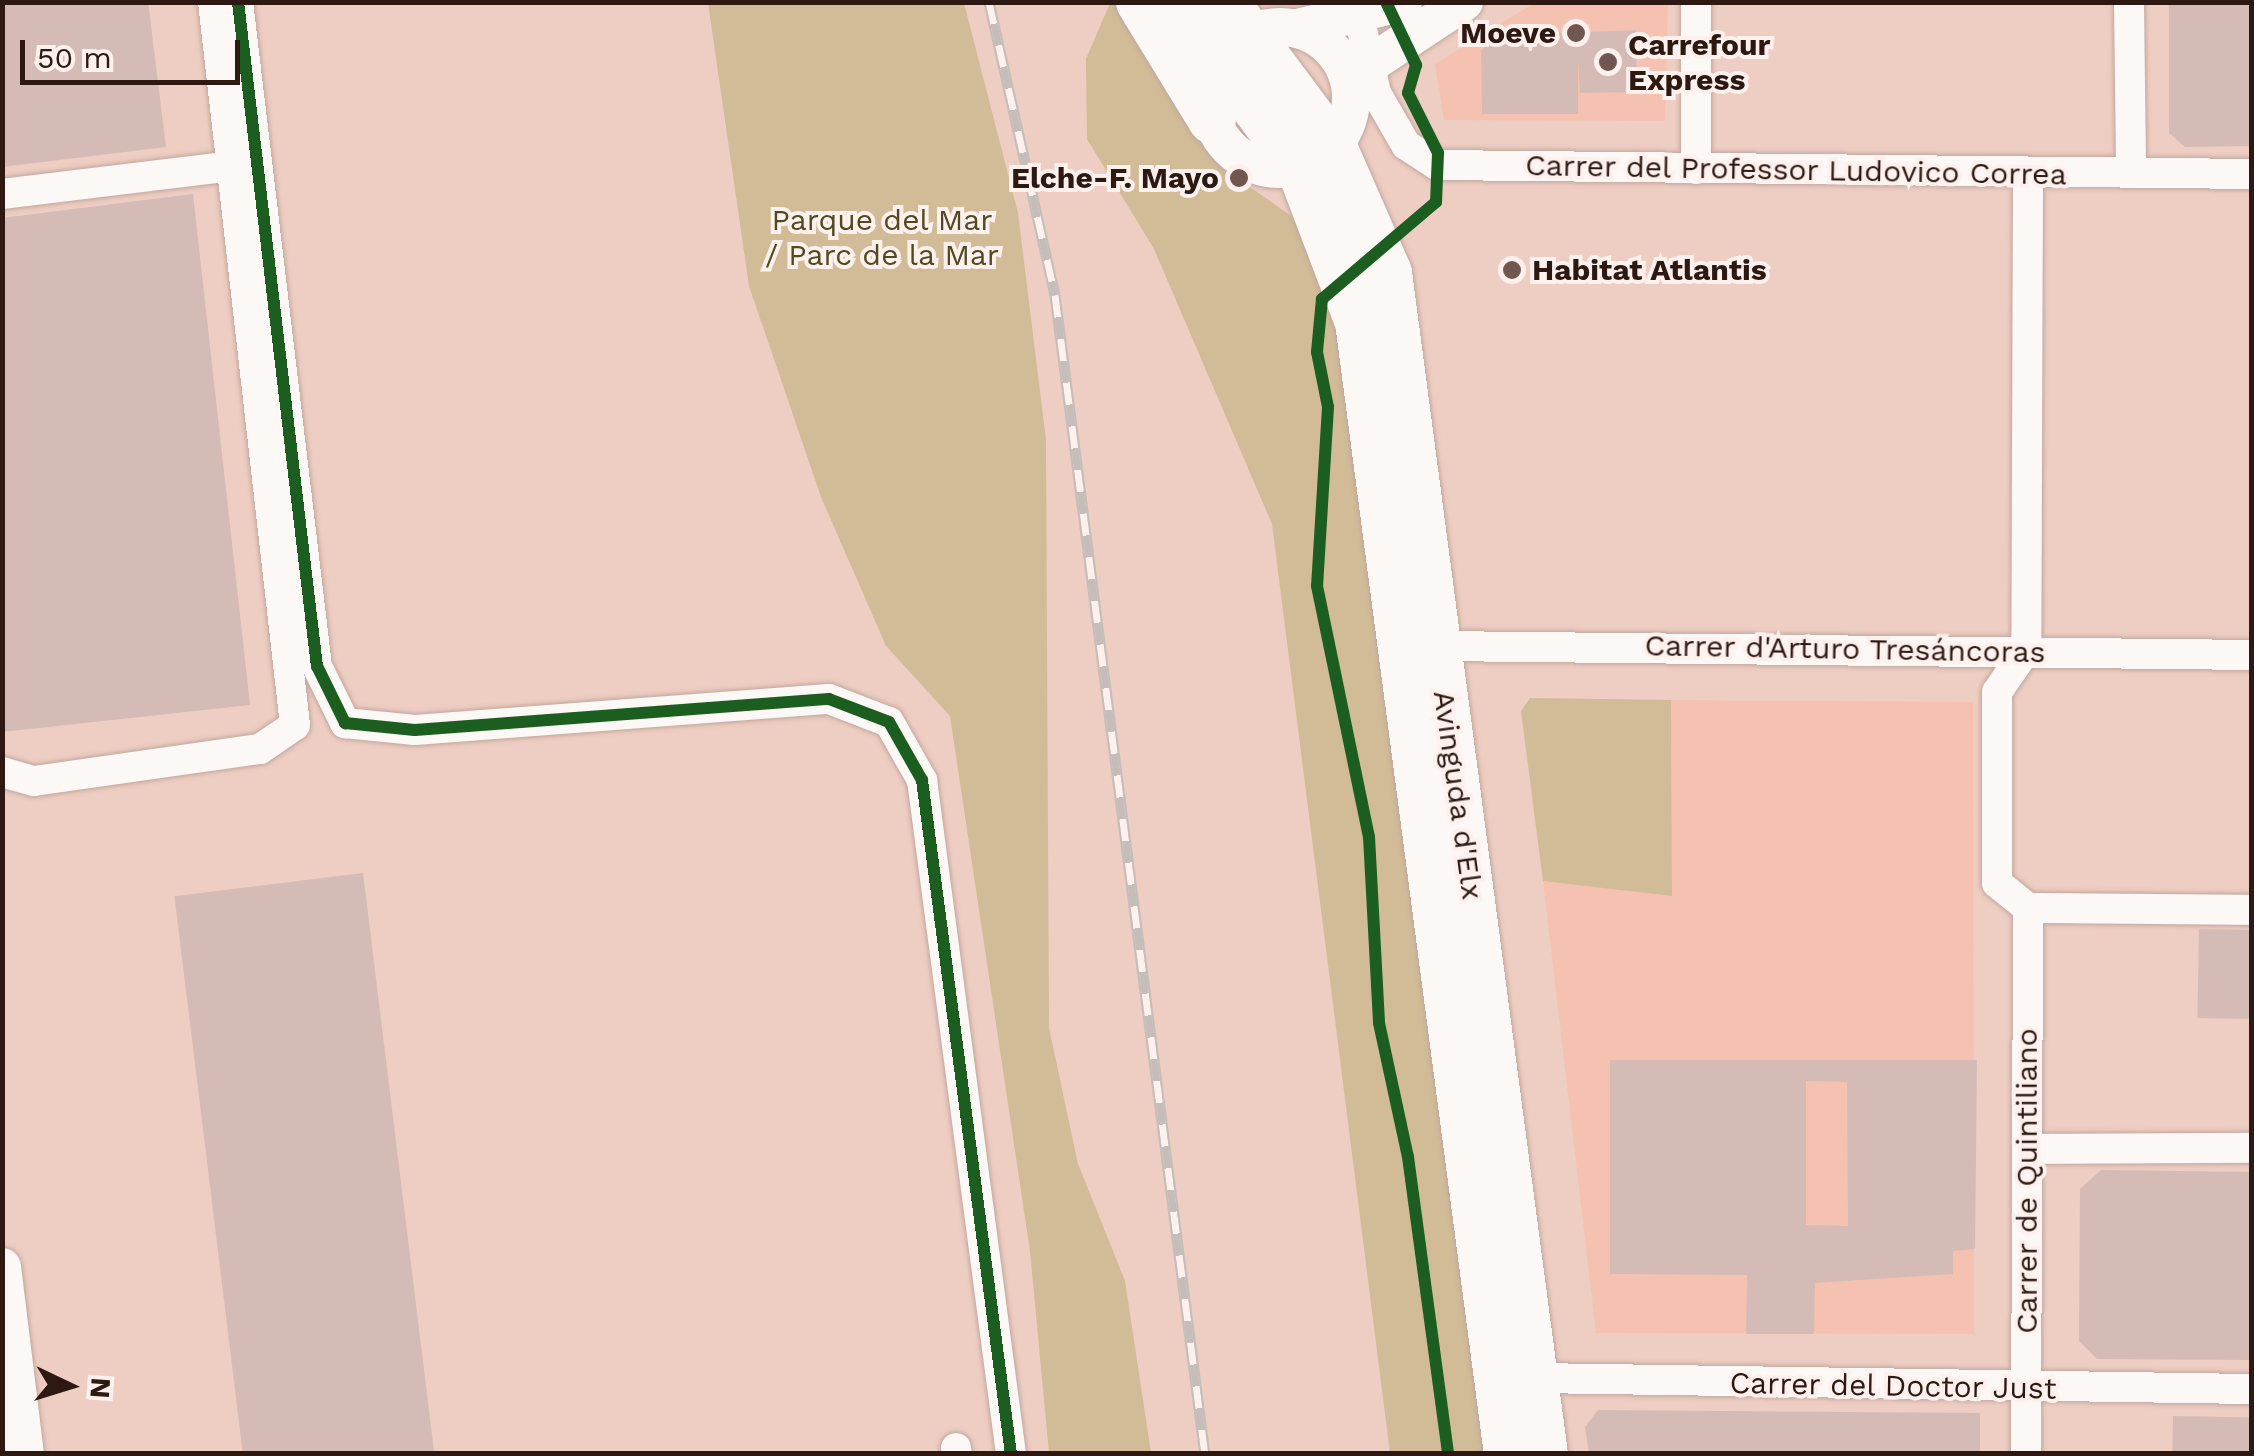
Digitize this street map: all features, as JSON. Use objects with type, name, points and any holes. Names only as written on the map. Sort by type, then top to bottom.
[{"type":"main road","points":[[1140,2],[1212,120]]},
{"type":"main road","name":"Avinguda d'Elx","points":[[1177,2],[1231,32],[1317,157],[1388,273],[1544,1454]]},
{"type":"main road","name":"Avinguda d'Elx","points":[[1317,157],[1359,322],[1508,1454]]},
{"type":"street","points":[[2,772],[34,781],[260,749],[296,724],[214,2]]},
{"type":"street","points":[[238,2],[317,666],[346,723],[415,730],[829,700],[889,722],[922,780],[1011,1454]]},
{"type":"street","points":[[1403,2],[1308,15],[1231,32],[1212,120],[1248,162],[1317,157],[1365,80],[1464,2]]},
{"type":"street","points":[[1696,2],[1696,169]]},
{"type":"street","points":[[2130,2],[2131,173]]},
{"type":"street","name":"Carrer del Professor Ludovico Correa","points":[[1357,10],[1365,80],[1406,145],[1437,166],[2252,174]]},
{"type":"street","points":[[1308,15],[1330,46],[1365,80]]},
{"type":"street","points":[[2,194],[233,166]]},
{"type":"street","points":[[2028,173],[2026,650],[1998,692],[1997,883],[2028,908],[2252,910]]},
{"type":"street","name":"Carrer d'Arturo Tresáncoras","points":[[1438,646],[2026,650],[2252,656]]},
{"type":"street","name":"Carrer de Quintiliano","points":[[2026,1454],[2028,908]]},
{"type":"street","points":[[2026,1149],[2252,1148]]},
{"type":"street","points":[[2,1268],[25,1454]]},
{"type":"street","name":"Carrer del Doctor Just","points":[[1535,1378],[2027,1390],[2252,1389]]},
{"type":"shaded area","name":"Moeve","points":[[1534,3],[1668,3],[1665,121],[1444,120],[1435,64]]},
{"type":"shaded area","points":[[1671,700],[1973,702],[1974,1334],[1596,1333],[1543,881],[1672,895]]},
{"type":"green space","name":"Parque del Mar / Parc de la Mar","points":[[708,3],[964,3],[1018,213],[1046,440],[1049,1028],[1078,1164],[1125,1281],[1151,1453],[1049,1453],[1030,1251],[950,716],[886,646],[821,497],[749,286]]},
{"type":"green space","points":[[1110,3],[1123,3],[1223,168],[1308,228],[1336,289],[1493,1453],[1390,1453],[1272,524],[1154,249],[1087,139],[1086,59]]},
{"type":"green space","points":[[1530,698],[1671,700],[1672,896],[1543,881],[1521,711]]},
{"type":"building","points":[[2,2],[148,2],[166,147],[2,167]]},
{"type":"building","points":[[2169,2],[2252,2],[2252,146],[2185,147],[2169,133]]},
{"type":"building","points":[[1636,30],[1637,92],[1580,93],[1578,60],[1578,114],[1482,114],[1481,50],[1496,36]]},
{"type":"building","points":[[193,194],[250,705],[2,732],[2,218]]},
{"type":"building","points":[[363,873],[434,1454],[243,1454],[174,896]]},
{"type":"building","points":[[2199,929],[2252,930],[2250,1019],[2197,1018]]},
{"type":"building","points":[[1610,1060],[1977,1060],[1975,1249],[1953,1251],[1953,1274],[1815,1283],[1814,1334],[1746,1334],[1747,1275],[1610,1274]],"holes":[[[1806,1081],[1847,1082],[1848,1226],[1806,1225]]]},
{"type":"building","points":[[2101,1170],[2252,1172],[2252,1360],[2097,1359],[2079,1341],[2080,1189]]},
{"type":"building","points":[[1598,1410],[1980,1413],[1980,1454],[1589,1454],[1585,1427]]},
{"type":"building","points":[[2173,1416],[2252,1417],[2251,1454],[2172,1454]]},
{"type":"railway","points":[[989,2],[1055,295],[1205,1454]]},
{"type":"cycle path","points":[[238,2],[317,666],[345,723],[415,730],[829,699],[889,722],[922,780],[1011,1454]]},
{"type":"cycle path","points":[[1386,2],[1416,65],[1408,93],[1438,153],[1436,202],[1322,299],[1317,352],[1328,407],[1317,586],[1369,837],[1379,1023],[1408,1157],[1448,1454]]},
{"type":"place","name":"Moeve","points":[[1576,33]]},
{"type":"place","name":"Carrefour Express","points":[[1608,62]]},
{"type":"place","name":"Elche-F. Mayo","points":[[1239,178]]},
{"type":"place","name":"Habitat Atlantis","points":[[1512,270]]}]
